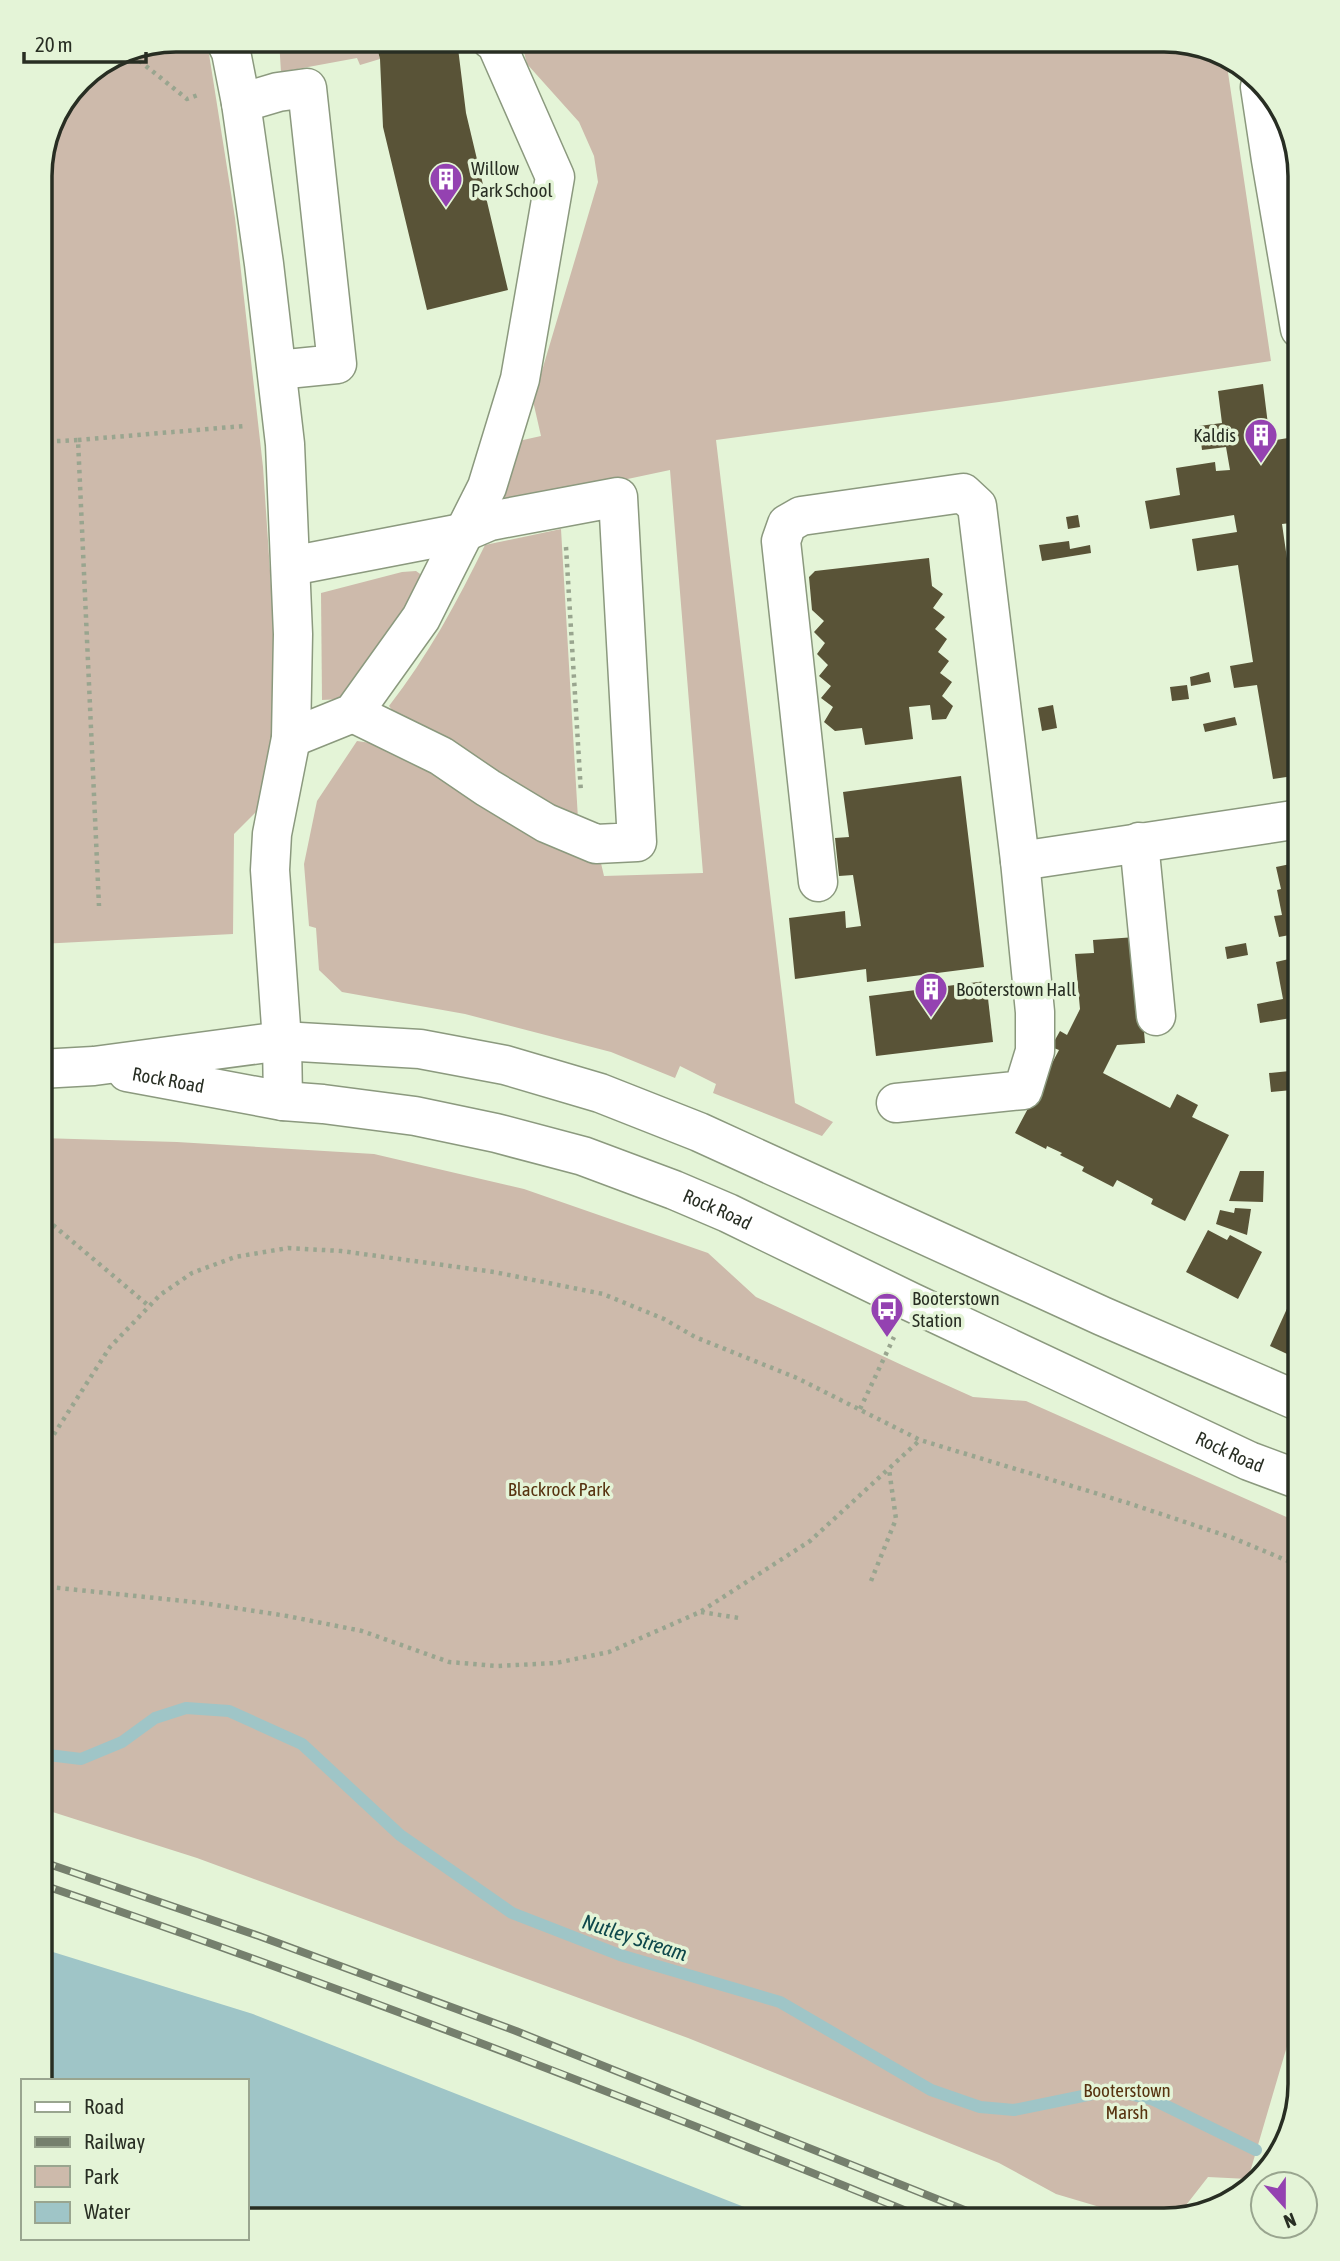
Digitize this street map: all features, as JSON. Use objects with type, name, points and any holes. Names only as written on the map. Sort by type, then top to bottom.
[{"type":"main road","points":[[231,52],[242,103],[285,444],[293,635],[291,738],[272,834],[270,870],[282,1041],[283,1101]]},
{"type":"main road","points":[[291,738],[353,713],[421,618],[486,487],[520,379],[555,177],[500,52]]},
{"type":"main road","points":[[242,103],[278,92],[307,88],[337,364],[277,370]]},
{"type":"main road","points":[[1262,101],[1288,259]]},
{"type":"main road","points":[[818,882],[781,541],[787,524],[801,516],[963,493],[977,506],[1020,861],[1035,1012],[1035,1051],[1023,1090],[896,1103]]},
{"type":"main road","points":[[290,566],[462,533],[491,521],[618,497],[637,842],[596,844],[546,823],[441,756],[353,713]]},
{"type":"main road","points":[[1020,861],[1288,821]]},
{"type":"main road","points":[[1139,842],[1156,1016]]},
{"type":"main road","name":"Rock Road","points":[[53,1068],[94,1066],[282,1041],[420,1049],[505,1065],[600,1093],[699,1132],[1102,1317],[1288,1397]]},
{"type":"main road","name":"Rock Road","points":[[94,1066],[283,1101],[415,1116],[496,1133],[583,1156],[728,1213],[1249,1461],[1288,1476]]},
{"type":"path","points":[[137,59],[187,99],[206,92]]},
{"type":"path","points":[[53,441],[244,426]]},
{"type":"path","points":[[78,440],[99,906]]},
{"type":"path","points":[[564,507],[584,839]]},
{"type":"path","points":[[52,1225],[149,1306]]},
{"type":"path","points":[[52,1437],[110,1347],[160,1296],[192,1273],[234,1257],[288,1248],[341,1251],[494,1272],[603,1294],[664,1319],[695,1337],[797,1378],[920,1440],[1207,1529],[1288,1561]]},
{"type":"path","points":[[860,1409],[911,1302]]},
{"type":"path","points":[[52,1587],[191,1602],[287,1616],[362,1631],[449,1661],[497,1666],[556,1663],[609,1652],[700,1612],[810,1541],[920,1440]]},
{"type":"path","points":[[871,1581],[896,1519],[889,1469]]},
{"type":"path","points":[[700,1612],[739,1618]]},
{"type":"green space","points":[[176,52],[209,54],[235,218],[263,467],[275,645],[271,747],[257,811],[234,834],[233,934],[53,943],[55,152],[65,121],[73,107],[107,73],[136,59]]},
{"type":"green space","points":[[280,52],[378,52],[380,59],[360,65],[357,58],[281,72]]},
{"type":"green space","points":[[524,52],[1172,53],[1204,59],[1228,70],[1271,361],[999,402],[716,440],[795,1103],[833,1122],[822,1136],[713,1093],[716,1084],[680,1066],[675,1078],[611,1052],[465,1014],[342,992],[319,970],[316,928],[309,926],[304,864],[317,801],[357,741],[378,744],[600,859],[604,876],[703,873],[670,470],[571,491],[495,500],[514,442],[541,436],[533,401],[598,182],[594,156],[579,122],[527,64]]},
{"type":"green space","points":[[561,529],[578,819],[403,724],[389,706],[417,668],[441,628],[485,545]]},
{"type":"green space","points":[[416,571],[423,576],[425,583],[341,699],[322,700],[321,593],[402,572]]},
{"type":"green space","name":"Blackrock Park","points":[[52,1138],[177,1142],[374,1154],[524,1189],[708,1253],[756,1297],[904,1366],[973,1397],[1026,1401],[1288,1518],[1288,2043],[1251,2170],[1245,2178],[1208,2177],[1185,2206],[1103,2208],[1056,2194],[999,2163],[688,2038],[197,1858],[52,1812]]},
{"type":"water","points":[[52,1952],[253,2014],[747,2208],[248,2208],[248,2079],[52,2079]]},
{"type":"building","name":"Willow Park School","points":[[378,52],[459,52],[466,113],[508,290],[427,310],[383,127]]},
{"type":"building","points":[[1263,384],[1270,441],[1288,438],[1288,523],[1282,524],[1288,566],[1288,777],[1273,779],[1257,685],[1234,688],[1230,666],[1253,662],[1238,565],[1197,571],[1192,539],[1237,532],[1234,515],[1150,529],[1145,501],[1180,495],[1176,468],[1215,462],[1216,471],[1230,470],[1226,447],[1202,450],[1199,426],[1222,423],[1218,391]]},
{"type":"building","points":[[1078,515],[1080,527],[1068,529],[1066,517]]},
{"type":"building","points":[[1069,541],[1070,549],[1090,545],[1091,553],[1042,561],[1039,545]]},
{"type":"building","points":[[929,558],[932,586],[943,594],[933,608],[945,617],[935,629],[947,639],[938,652],[949,661],[940,673],[952,682],[942,696],[953,706],[946,719],[932,720],[930,705],[909,707],[913,739],[865,745],[862,728],[835,731],[824,722],[833,707],[821,698],[831,686],[819,676],[828,665],[817,654],[825,643],[814,632],[824,621],[812,610],[809,577],[815,571]]},
{"type":"building","points":[[1209,672],[1211,682],[1191,686],[1190,677]]},
{"type":"building","points":[[1187,685],[1189,699],[1172,701],[1170,687]]},
{"type":"building","points":[[1053,705],[1057,728],[1042,731],[1038,708]]},
{"type":"building","points":[[1235,717],[1237,725],[1205,732],[1203,724]]},
{"type":"building","points":[[961,776],[984,967],[867,982],[866,969],[795,979],[789,918],[845,911],[846,928],[861,926],[853,875],[839,876],[835,838],[849,837],[843,792]]},
{"type":"building","points":[[1288,864],[1288,935],[1279,937],[1274,916],[1282,915],[1277,890],[1281,889],[1276,867]]},
{"type":"building","points":[[1136,937],[1145,1043],[1117,1045],[1103,1073],[1170,1108],[1177,1094],[1198,1105],[1192,1117],[1229,1135],[1185,1221],[1151,1204],[1153,1199],[1117,1180],[1113,1187],[1082,1171],[1084,1167],[1060,1155],[1062,1153],[1047,1146],[1046,1149],[1015,1133],[1059,1050],[1051,1047],[1060,1031],[1067,1035],[1080,1009],[1075,954],[1094,953],[1093,940]]},
{"type":"building","points":[[1246,943],[1248,955],[1227,959],[1225,947]]},
{"type":"building","points":[[1288,959],[1288,1018],[1260,1023],[1257,1004],[1283,999],[1276,962]]},
{"type":"building","name":"Booterstown Hall","points":[[986,981],[993,1042],[876,1056],[869,996]]},
{"type":"building","points":[[1288,1071],[1288,1090],[1271,1092],[1269,1073]]},
{"type":"building","points":[[1240,1171],[1264,1171],[1263,1202],[1229,1201]]},
{"type":"building","points":[[1235,1208],[1251,1209],[1247,1235],[1216,1224],[1220,1210],[1234,1213]]},
{"type":"building","points":[[1208,1230],[1227,1240],[1230,1235],[1262,1252],[1238,1299],[1186,1272]]},
{"type":"building","points":[[1288,1306],[1288,1354],[1270,1346]]},
{"type":"waterway","name":"Nutley Stream","points":[[52,1755],[81,1759],[122,1742],[155,1718],[186,1708],[229,1711],[302,1744],[400,1835],[512,1913],[620,1955],[780,2002],[931,2090],[980,2107],[1014,2110],[1112,2090],[1154,2100],[1256,2150]]},
{"type":"railway","points":[[52,1865],[259,1936],[516,2031],[959,2208]]},
{"type":"railway","points":[[52,1888],[265,1963],[488,2046],[899,2208]]},
{"type":"place","name":"Willow Park School","points":[[446,209]]},
{"type":"place","name":"Kaldis","points":[[1261,465]]},
{"type":"place","name":"Booterstown Hall","points":[[931,1019]]},
{"type":"place","name":"Booterstown Station","points":[[887,1339]]},
{"type":"park label","name":"Booterstown Marsh","points":[[1127,2101]]}]
